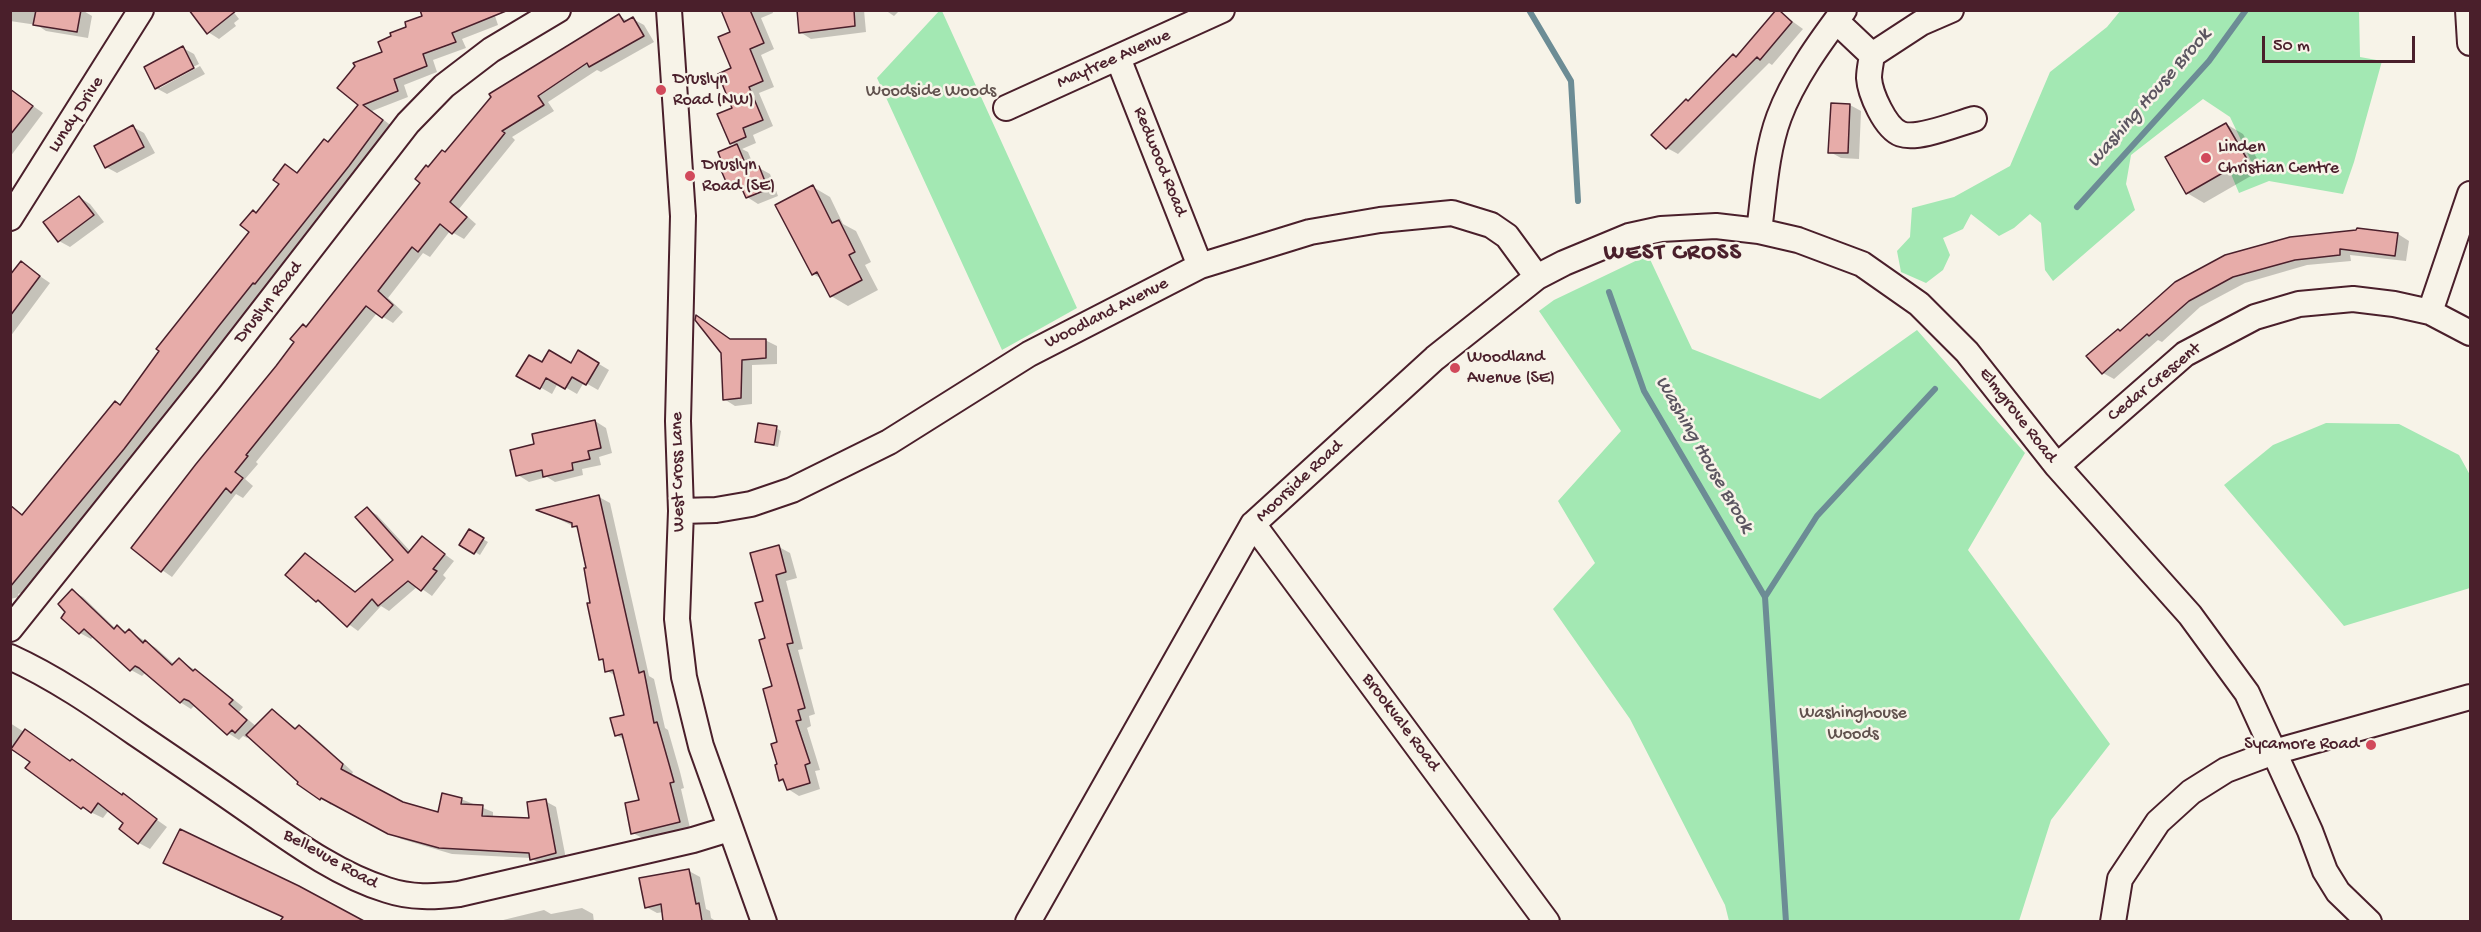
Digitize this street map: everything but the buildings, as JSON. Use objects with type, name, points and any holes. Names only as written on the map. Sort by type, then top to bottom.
[{"type":"street","name":"Lundy Drive","points":[[10,218],[141,10]]},
{"type":"street","name":"Druslyn Road","points":[[10,629],[217,371],[408,123],[444,86],[491,50],[558,10]]},
{"type":"street","name":"West Cross Lane","points":[[669,10],[683,216],[678,421],[681,511],[677,619],[684,677],[701,746],[764,921]]},
{"type":"street","name":"Maytree Avenue","points":[[1006,108],[1222,10]]},
{"type":"street","points":[[1872,55],[1921,22],[1950,10]]},
{"type":"street","points":[[2468,10],[2470,43]]},
{"type":"street","points":[[1759,231],[1770,155],[1779,117],[1799,76],[1840,16],[1872,55],[1869,80],[1878,109],[1900,134],[1917,135],[1974,119]]},
{"type":"street","name":"Redwood Road","points":[[1118,58],[1200,266]]},
{"type":"street","points":[[2430,312],[2470,194]]},
{"type":"street","name":"Woodland Avenue","points":[[681,511],[716,510],[751,504],[792,490],[889,442],[1029,354],[1200,266],[1310,232],[1413,216],[1452,213],[1491,225],[1507,236],[1537,277]]},
{"type":"street","name":"Elmgrove Road","points":[[1661,229],[1716,226],[1759,231],[1798,240],[1862,264],[1919,304],[1967,352],[2057,466],[2190,615],[2247,693],[2274,752]]},
{"type":"street","name":"Moorside Road","points":[[1028,921],[1253,524],[1435,358],[1537,277],[1602,246],[1629,236],[1661,229]]},
{"type":"street","name":"Cedar Crescent","points":[[2057,466],[2185,354],[2255,317],[2299,304],[2353,299],[2394,304],[2430,312],[2470,333]]},
{"type":"street","name":"Brookvale Road","points":[[1253,524],[1547,921]]},
{"type":"street","name":"Bellevue Road","points":[[10,657],[29,665],[102,710],[298,845],[361,880],[387,890],[427,897],[459,894],[693,840],[729,829]]},
{"type":"street","points":[[2113,921],[2120,879],[2158,822],[2191,792],[2226,770],[2274,752],[2470,697]]},
{"type":"street","points":[[2274,752],[2310,831],[2325,871],[2338,892],[2369,921]]},
{"type":"green space","name":"Woodside Woods","points":[[940,10],[1077,308],[1002,350],[877,78]]},
{"type":"green space","points":[[2121,10],[2359,11],[2360,57],[2382,61],[2343,194],[2269,181],[2239,193],[2231,174],[2251,161],[2230,117],[2203,99],[2131,155],[2126,184],[2135,210],[2053,281],[2045,270],[2041,223],[2030,214],[2014,228],[1999,236],[1971,214],[1963,229],[1943,238],[1950,255],[1943,270],[1926,283],[1901,272],[1897,251],[1910,237],[1912,208],[1954,197],[2010,166],[2050,72],[2107,27]]},
{"type":"green space","name":"Washinghouse Woods","points":[[1648,255],[1692,349],[1820,399],[1917,330],[2025,453],[1968,550],[2110,744],[2051,820],[2019,921],[1729,921],[1725,905],[1630,719],[1553,609],[1595,563],[1558,501],[1621,431],[1539,311],[1554,300]]},
{"type":"green space","points":[[2326,423],[2399,424],[2459,455],[2470,475],[2470,588],[2344,626],[2224,485],[2273,445]]},
{"type":"waterway","name":"Washing House Brook","points":[[1529,10],[1571,81],[1578,201]]},
{"type":"waterway","name":"Washing House Brook","points":[[2077,207],[2209,61],[2246,10]]},
{"type":"waterway","name":"Washing House Brook","points":[[1609,292],[1644,391],[1765,597],[1786,922]]},
{"type":"waterway","name":"Washing House Brook","points":[[1765,597],[1817,516],[1935,389]]},
{"type":"place","name":"Druslyn Road (NW)","points":[[661,90]]},
{"type":"place","name":"Linden Christian Centre","points":[[2206,158]]},
{"type":"place","name":"Druslyn Road (SE)","points":[[690,176]]},
{"type":"place","name":"Woodland Avenue (SE)","points":[[1455,368]]},
{"type":"place","name":"Sycamore Road","points":[[2371,745]]},
{"type":"district","name":"WEST CROSS","points":[[1673,254]]}]
